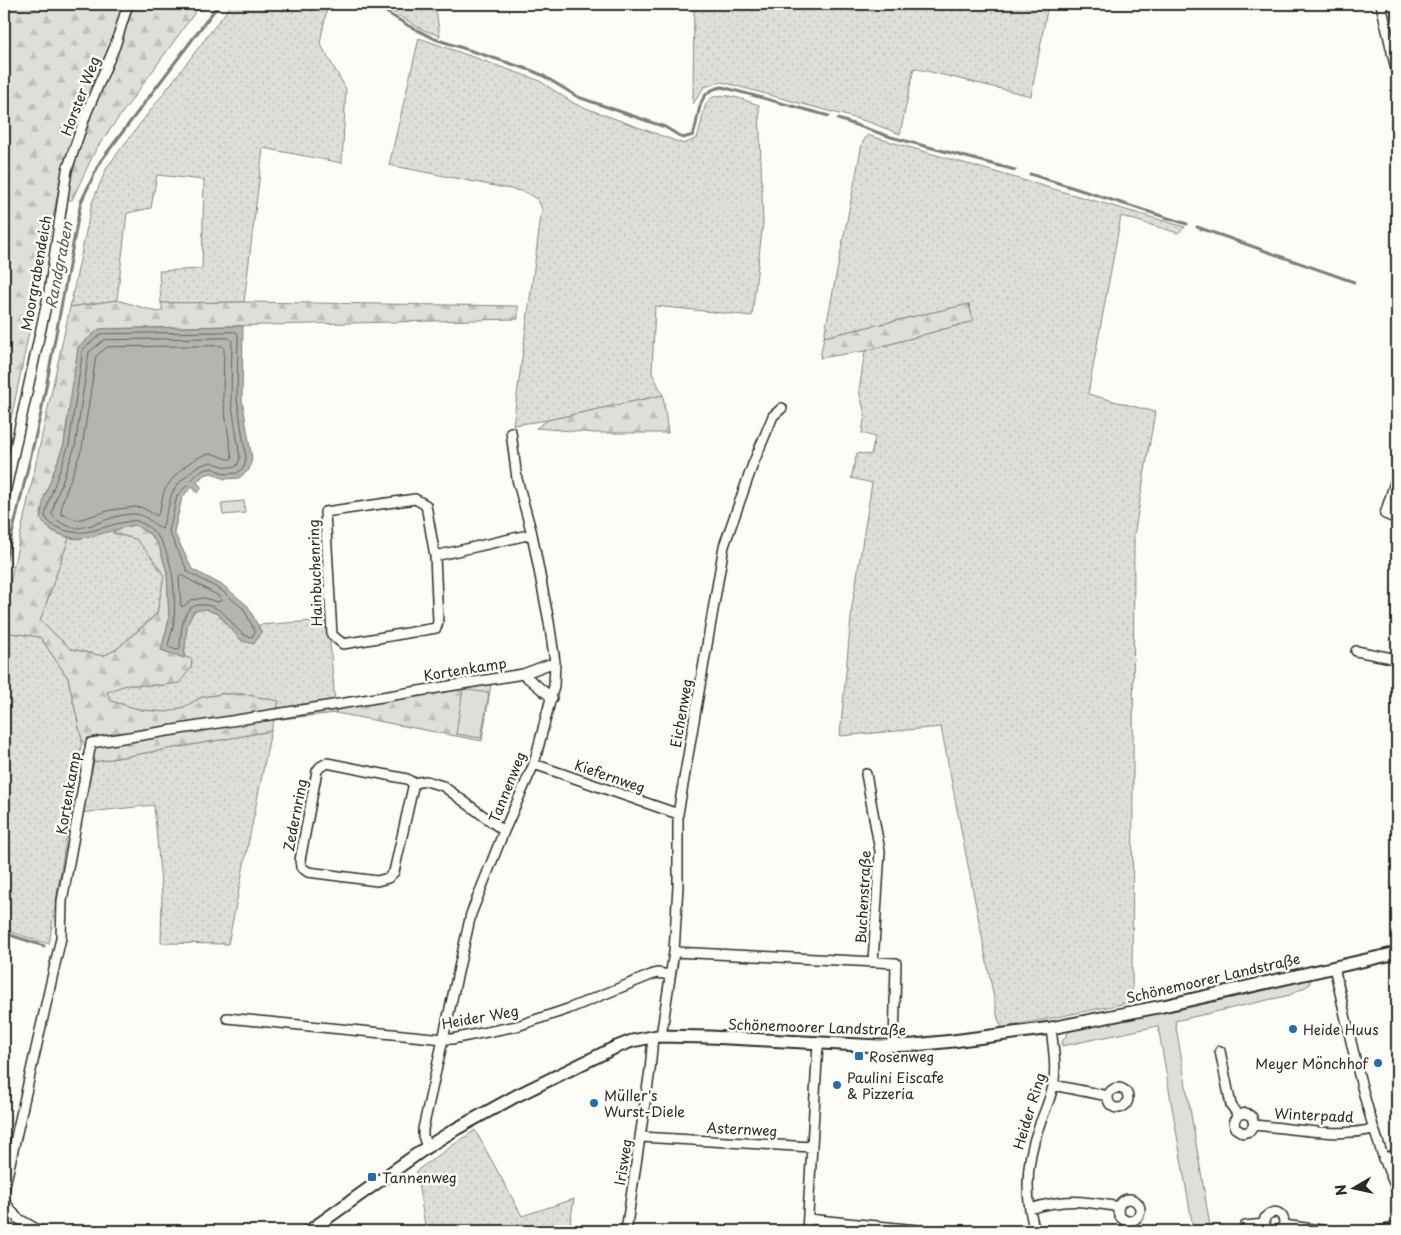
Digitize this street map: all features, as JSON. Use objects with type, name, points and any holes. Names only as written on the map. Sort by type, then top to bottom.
[{"type":"street","name":"Horster Weg","points":[[62,198],[68,170],[86,114],[115,46],[128,4]]},
{"type":"street","points":[[1381,4],[1393,37],[1397,74]]},
{"type":"street","name":"Moorgrabendeich","points":[[4,498],[49,292],[62,198]]},
{"type":"street","name":"Eichenweg","points":[[657,1037],[674,952],[677,911],[678,814],[724,546],[760,448],[774,416],[782,408]]},
{"type":"street","name":"Tannenweg","points":[[427,1147],[423,1136],[423,1129],[471,914],[504,831],[534,764],[554,686],[555,662],[549,622],[532,534],[517,479],[512,432]]},
{"type":"street","points":[[1397,476],[1385,514],[1397,519]]},
{"type":"street","name":"Hainbuchenring","points":[[415,499],[426,504],[434,556],[438,622],[436,628],[343,644],[332,635],[326,512],[415,499]]},
{"type":"street","points":[[434,556],[532,534]]},
{"type":"street","points":[[1356,652],[1397,659]]},
{"type":"street","name":"Kortenkamp","points":[[4,1190],[60,938],[62,900],[90,743],[523,674],[555,662]]},
{"type":"street","name":"Kortenkamp","points":[[523,674],[552,698]]},
{"type":"street","name":"Zedernring","points":[[331,763],[407,778],[413,783],[414,787],[394,872],[388,878],[377,881],[308,872],[302,867],[300,860],[318,771],[323,764],[331,763]]},
{"type":"street","name":"Kiefernweg","points":[[534,764],[678,814]]},
{"type":"street","name":"Buchenstraße","points":[[866,774],[880,851],[873,962]]},
{"type":"street","name":"Zedernring","points":[[413,783],[426,781],[442,786],[504,831]]},
{"type":"street","points":[[674,952],[896,963],[894,1046]]},
{"type":"street","name":"Schönemoorer Landstraße","points":[[309,1231],[427,1147],[456,1129],[516,1096],[632,1041],[657,1037],[710,1037],[894,1046],[953,1041],[1051,1028],[1163,1006],[1397,953]]},
{"type":"street","points":[[1334,967],[1373,1129],[1383,1159],[1397,1190]]},
{"type":"street","name":"Heider Weg","points":[[227,1018],[444,1039],[517,1026],[568,1009],[651,975],[658,973],[670,975]]},
{"type":"street","name":"Heider Ring","points":[[1035,1231],[1027,1194],[1028,1162],[1053,1085],[1055,1071],[1051,1028]]},
{"type":"street","name":"Irisweg","points":[[626,1231],[657,1037]]},
{"type":"street","points":[[807,1231],[818,1043]]},
{"type":"street","name":"Winterpadd","points":[[1220,1051],[1231,1105],[1238,1115]]},
{"type":"street","points":[[1053,1085],[1108,1096]]},
{"type":"street","name":"Winterpadd","points":[[1243,1113],[1249,1114],[1253,1119],[1254,1125],[1250,1131],[1240,1132],[1234,1124],[1238,1115],[1243,1113]]},
{"type":"street","name":"Winterpadd","points":[[1254,1125],[1335,1133],[1373,1129]]},
{"type":"street","name":"Asternweg","points":[[641,1137],[812,1146]]},
{"type":"street","points":[[1383,1159],[1397,1154]]},
{"type":"street","points":[[4,1201],[17,1218],[40,1231]]},
{"type":"street","points":[[1030,1209],[1067,1201],[1084,1201],[1119,1207]]},
{"type":"street","points":[[1245,1226],[1267,1227],[1265,1217],[1273,1212],[1282,1216],[1281,1228],[1328,1231]]},
{"type":"street","points":[[808,1219],[928,1231]]},
{"type":"street","points":[[1380,1231],[1397,1226]]},
{"type":"green space","points":[[4,4],[123,4],[111,44],[82,113],[63,169],[4,453]]},
{"type":"green space","points":[[133,4],[201,4],[96,149],[72,200],[66,199],[72,171],[90,116],[119,47]]},
{"type":"green space","points":[[232,4],[328,4],[320,43],[346,89],[342,163],[263,148],[244,302],[161,303],[159,271],[202,269],[204,180],[157,175],[151,208],[127,213],[117,300],[70,307],[92,203],[107,167]]},
{"type":"green space","points":[[380,4],[435,4],[440,36],[421,29]]},
{"type":"green space","points":[[694,4],[1022,4],[1047,10],[1031,96],[914,68],[900,134],[869,122],[722,82],[704,87],[693,104]]},
{"type":"green space","points":[[419,38],[538,80],[575,104],[684,144],[697,138],[705,107],[709,100],[714,97],[721,95],[729,96],[759,105],[763,222],[752,316],[655,306],[652,373],[663,395],[548,420],[513,425],[542,209],[538,200],[525,192],[389,165]]},
{"type":"green space","points":[[867,135],[1185,227],[1178,233],[1121,216],[1088,394],[1155,412],[1134,536],[1132,1002],[1002,1028],[998,1019],[941,727],[840,736],[852,607],[872,483],[851,478],[857,453],[871,455],[875,437],[862,433],[865,414],[859,391],[865,351],[973,321],[969,304],[824,337],[862,144]]},
{"type":"green space","points":[[117,300],[158,312],[163,310],[161,303],[244,302],[518,306],[518,319],[99,329],[67,421],[64,444],[44,498],[50,530],[69,538],[40,621],[71,649],[103,656],[117,649],[157,614],[164,576],[136,539],[113,533],[115,528],[135,525],[150,534],[159,546],[167,572],[169,620],[161,650],[192,659],[191,668],[179,683],[126,685],[107,692],[111,701],[141,710],[167,712],[184,707],[202,697],[222,694],[242,694],[279,701],[271,731],[94,762],[82,740],[68,678],[40,637],[4,632],[4,610],[70,307]]},
{"type":"green space","points":[[969,304],[973,321],[865,351],[820,358],[824,337]]},
{"type":"green space","points":[[663,395],[668,433],[596,433],[536,428],[548,420]]},
{"type":"green space","points":[[244,501],[245,513],[223,515],[221,503]]},
{"type":"green space","points":[[115,528],[113,533],[136,539],[153,558],[164,576],[157,613],[117,649],[103,656],[71,649],[40,621],[69,538],[80,539]]},
{"type":"green space","points":[[206,609],[218,614],[242,641],[261,632],[258,625],[328,620],[336,713],[273,720],[278,701],[242,694],[202,697],[184,707],[167,712],[141,710],[111,701],[106,692],[126,685],[164,685],[192,659],[184,658],[187,625],[194,611]]},
{"type":"green space","points":[[4,632],[40,637],[68,678],[82,740],[49,944],[4,930]]},
{"type":"green space","points":[[491,684],[482,741],[336,713],[336,706]]},
{"type":"green space","points":[[463,689],[489,693],[481,738],[456,734]]},
{"type":"green space","points":[[271,731],[228,944],[161,943],[162,896],[154,805],[80,813],[94,762]]},
{"type":"green space","points":[[1312,977],[1309,985],[1290,995],[1175,1021],[1211,1231],[1190,1231],[1192,1222],[1158,1026],[1062,1046],[1062,1042],[1069,1031]]},
{"type":"green space","points":[[475,1130],[522,1216],[574,1199],[569,1231],[426,1231],[416,1171]]},
{"type":"water","points":[[243,326],[242,399],[252,459],[249,470],[239,478],[224,479],[212,473],[204,475],[197,482],[202,488],[197,493],[192,486],[182,498],[174,532],[192,569],[224,586],[248,606],[261,632],[254,644],[242,641],[218,614],[206,609],[194,611],[187,625],[184,658],[161,650],[169,620],[167,572],[159,546],[150,534],[135,525],[96,535],[74,538],[51,529],[40,519],[44,498],[64,444],[78,347],[99,329]]},
{"type":"waterway","name":"Randgraben","points":[[4,568],[41,413],[81,202],[100,162],[219,4]]},
{"type":"waterway","points":[[373,4],[435,39],[530,70],[542,75],[578,97],[665,127],[683,138],[693,135],[703,98],[713,89],[722,87],[829,116]]},
{"type":"waterway","points":[[838,119],[891,137],[1015,170]]},
{"type":"waterway","points":[[1030,174],[1187,224]]},
{"type":"waterway","points":[[1197,227],[1354,282]]},
{"type":"waterway","points":[[4,933],[44,946]]},
{"type":"place","name":"Heide Huus","points":[[1293,1029]]},
{"type":"place","name":"Rosenweg","points":[[859,1056]]},
{"type":"place","name":"Meyer Mönchhof","points":[[1378,1063]]},
{"type":"place","name":"Paulini Eiscafe & Pizzeria","points":[[837,1085]]},
{"type":"place","name":"Müller's Wurst-Diele","points":[[594,1103]]},
{"type":"place","name":"Tannenweg","points":[[372,1177]]}]
